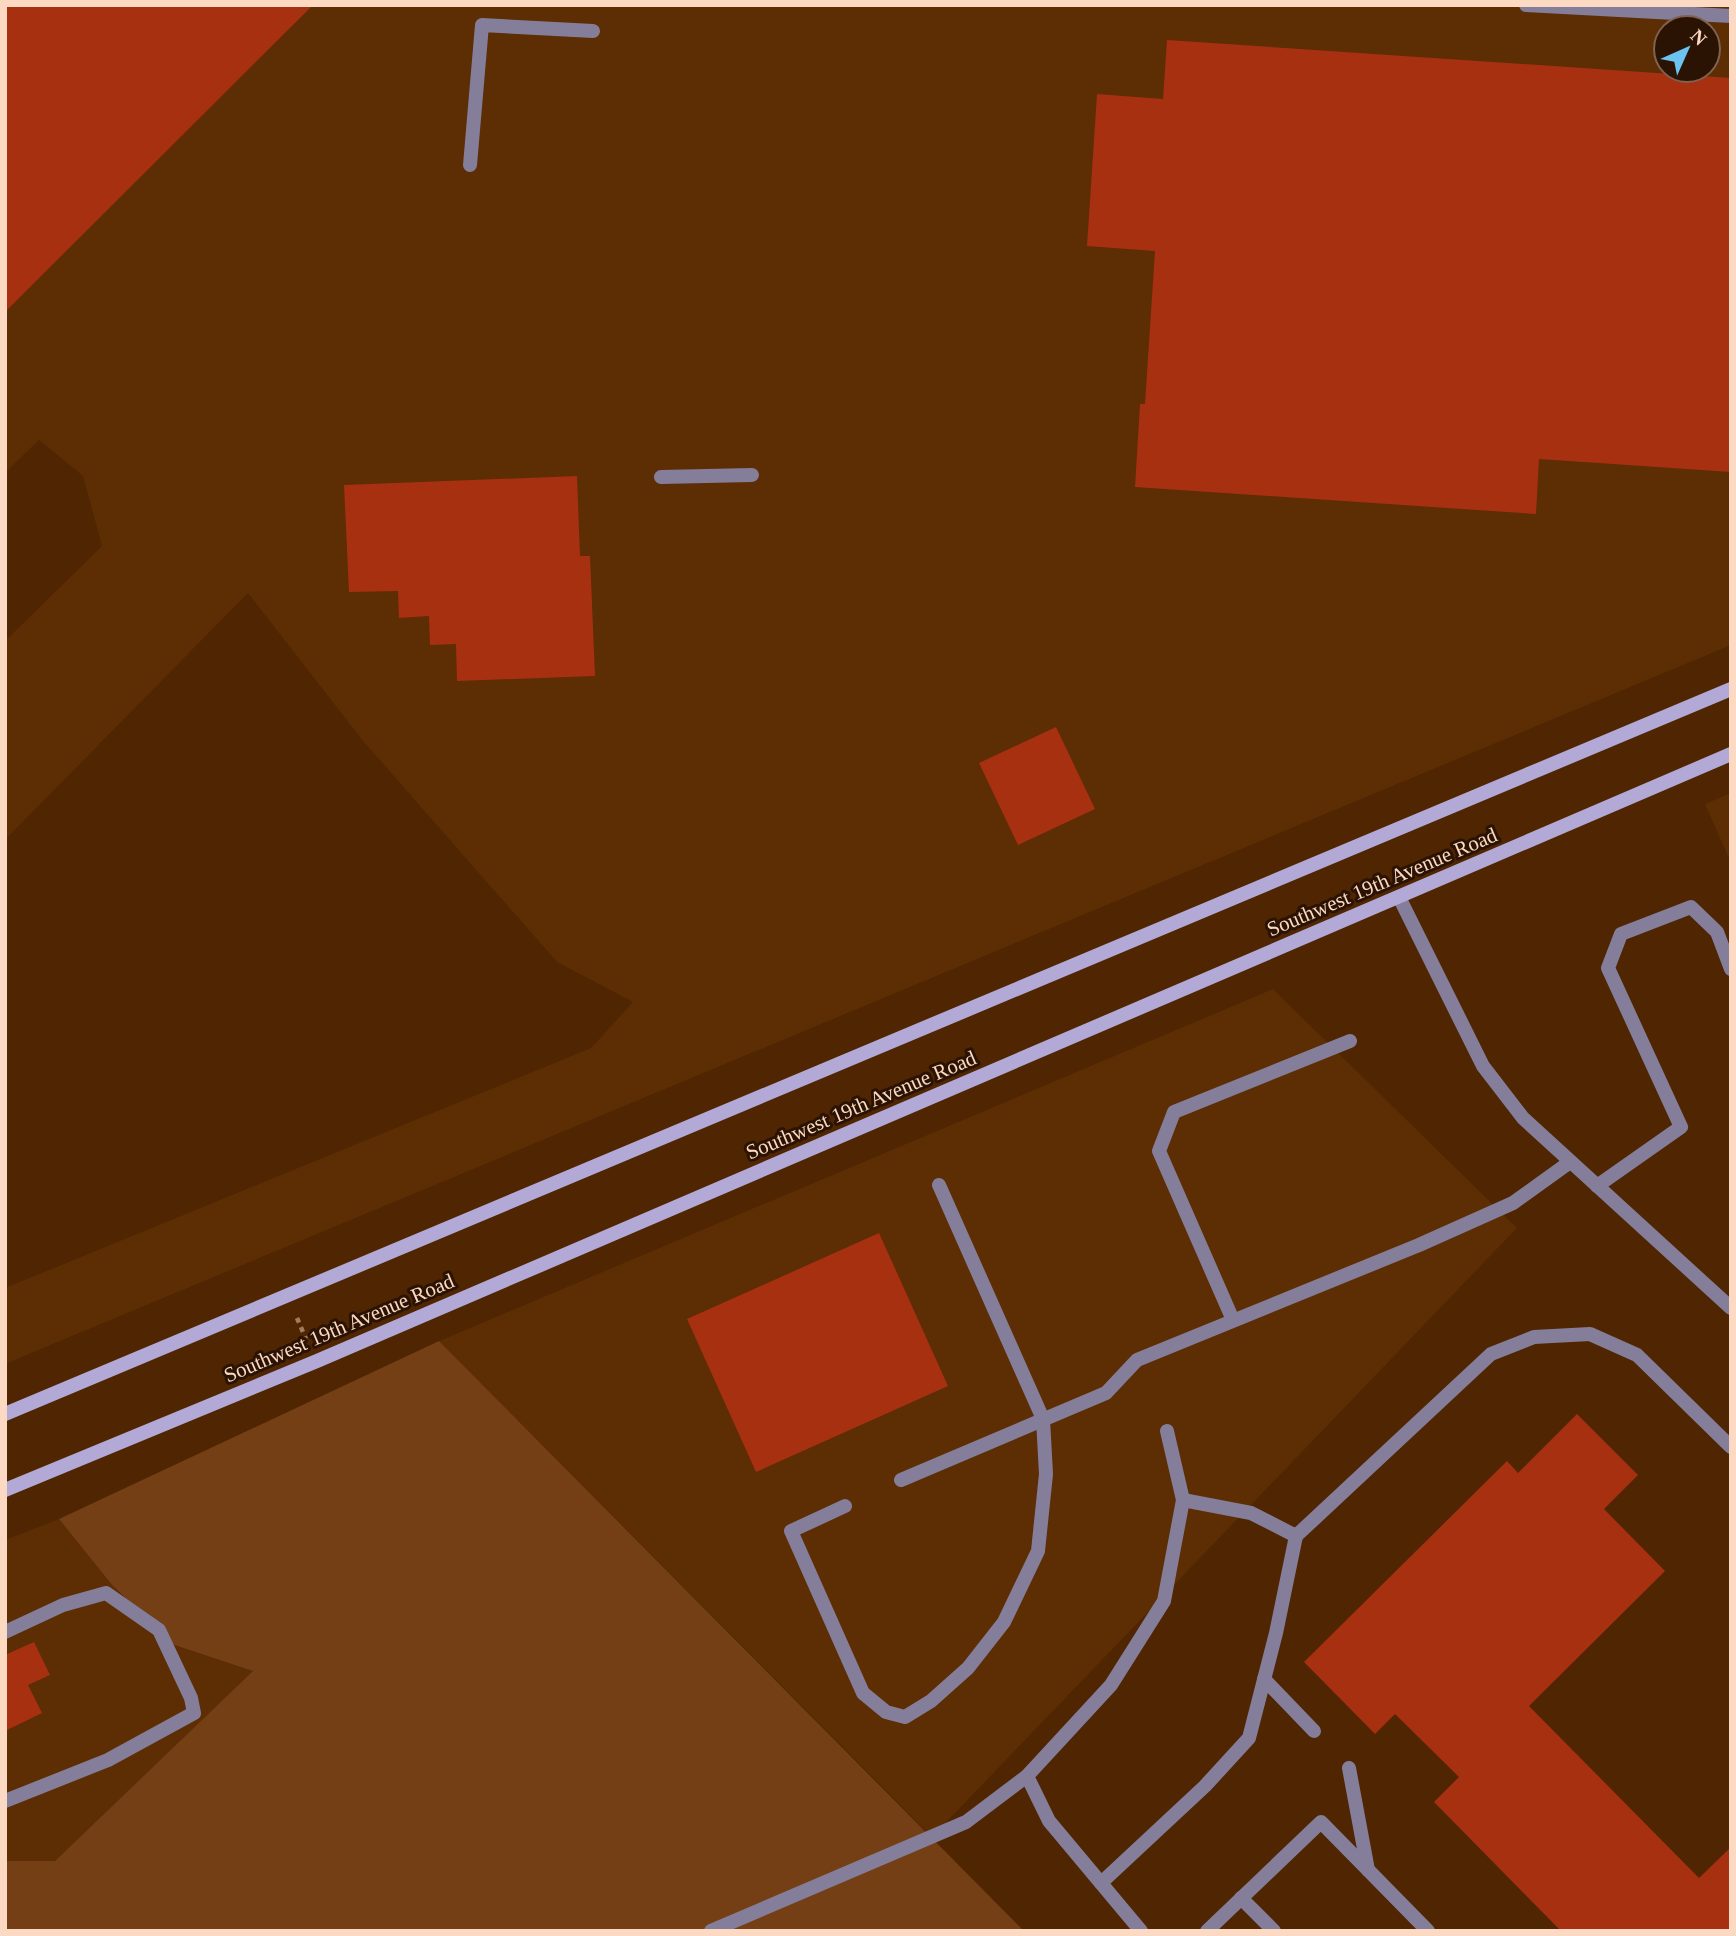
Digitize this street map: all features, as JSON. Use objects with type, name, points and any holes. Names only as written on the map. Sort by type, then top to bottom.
[{"type":"main road","name":"Southwest 19th Avenue Road","points":[[5,1414],[1731,689]]},
{"type":"main road","name":"Southwest 19th Avenue Road","points":[[5,1490],[317,1361],[1731,754]]},
{"type":"lane","points":[[1526,5],[1731,16]]},
{"type":"lane","points":[[471,165],[482,25],[593,31]]},
{"type":"lane","points":[[661,477],[752,475]]},
{"type":"lane","points":[[1399,897],[1483,1066],[1523,1118],[1731,1308]]},
{"type":"lane","points":[[1597,1186],[1681,1126],[1608,968],[1621,934],[1691,907],[1717,932],[1731,969]]},
{"type":"lane","points":[[1233,1320],[1160,1151],[1174,1112],[1350,1041]]},
{"type":"lane","points":[[901,1480],[1106,1393],[1137,1360],[1419,1245],[1513,1203],[1570,1162]]},
{"type":"lane","points":[[845,1506],[791,1531],[863,1693],[886,1712],[905,1717],[931,1701],[968,1668],[1004,1622],[1038,1551],[1046,1474],[1043,1419],[939,1185]]},
{"type":"lane","points":[[1101,1883],[1205,1786],[1248,1738],[1276,1633],[1296,1536],[1491,1354],[1534,1337],[1590,1334],[1637,1355],[1731,1447]]},
{"type":"lane","points":[[710,1931],[965,1822],[1027,1776],[1111,1685],[1164,1601],[1184,1500],[1167,1431]]},
{"type":"lane","points":[[1184,1500],[1251,1513],[1296,1536]]},
{"type":"lane","points":[[5,1632],[63,1605],[106,1593],[159,1630],[191,1698],[194,1713],[108,1760],[5,1801]]},
{"type":"lane","points":[[1264,1679],[1314,1731]]},
{"type":"lane","points":[[1349,1768],[1368,1870]]},
{"type":"lane","points":[[1027,1776],[1049,1821],[1141,1931]]},
{"type":"lane","points":[[1206,1931],[1321,1822],[1428,1931]]},
{"type":"lane","points":[[1241,1898],[1274,1931]]},
{"type":"path","points":[[286,1295],[317,1361]]},
{"type":"shaded area","points":[[5,5],[1731,5],[1731,645],[5,1364],[5,1288],[591,1048],[633,1002],[557,962],[363,741],[248,593],[5,840],[5,641],[102,546],[83,476],[39,440],[5,473]]},
{"type":"shaded area","points":[[1731,793],[1731,863],[1705,804]]},
{"type":"shaded area","points":[[1273,989],[1517,1228],[932,1837],[439,1341]]},
{"type":"shaded area","points":[[439,1341],[1024,1931],[5,1931],[5,1861],[55,1861],[253,1671],[174,1645],[112,1585],[59,1519]]},
{"type":"shaded area","points":[[59,1519],[112,1585],[173,1645],[254,1671],[55,1861],[5,1861],[5,1540]]},
{"type":"building","points":[[5,5],[313,5],[5,312]]},
{"type":"building","points":[[1167,40],[1652,73],[1652,84],[1722,84],[1722,77],[1731,78],[1731,472],[1539,459],[1536,514],[1135,487],[1140,404],[1145,404],[1155,251],[1087,246],[1097,94],[1163,99]]},
{"type":"building","points":[[577,476],[580,556],[590,556],[595,676],[457,681],[456,644],[430,645],[429,616],[399,618],[398,591],[349,592],[344,485]]},
{"type":"building","points":[[1056,727],[1095,809],[1018,845],[979,763]]},
{"type":"building","points":[[879,1233],[948,1386],[756,1472],[687,1319]]},
{"type":"building","points":[[1577,1414],[1638,1475],[1604,1509],[1665,1571],[1529,1706],[1699,1878],[1731,1847],[1731,1931],[1561,1931],[1434,1802],[1459,1777],[1395,1714],[1375,1734],[1304,1662],[1507,1461],[1518,1473]]},
{"type":"building","points":[[34,1642],[50,1675],[28,1685],[42,1713],[5,1731],[5,1655]]}]
